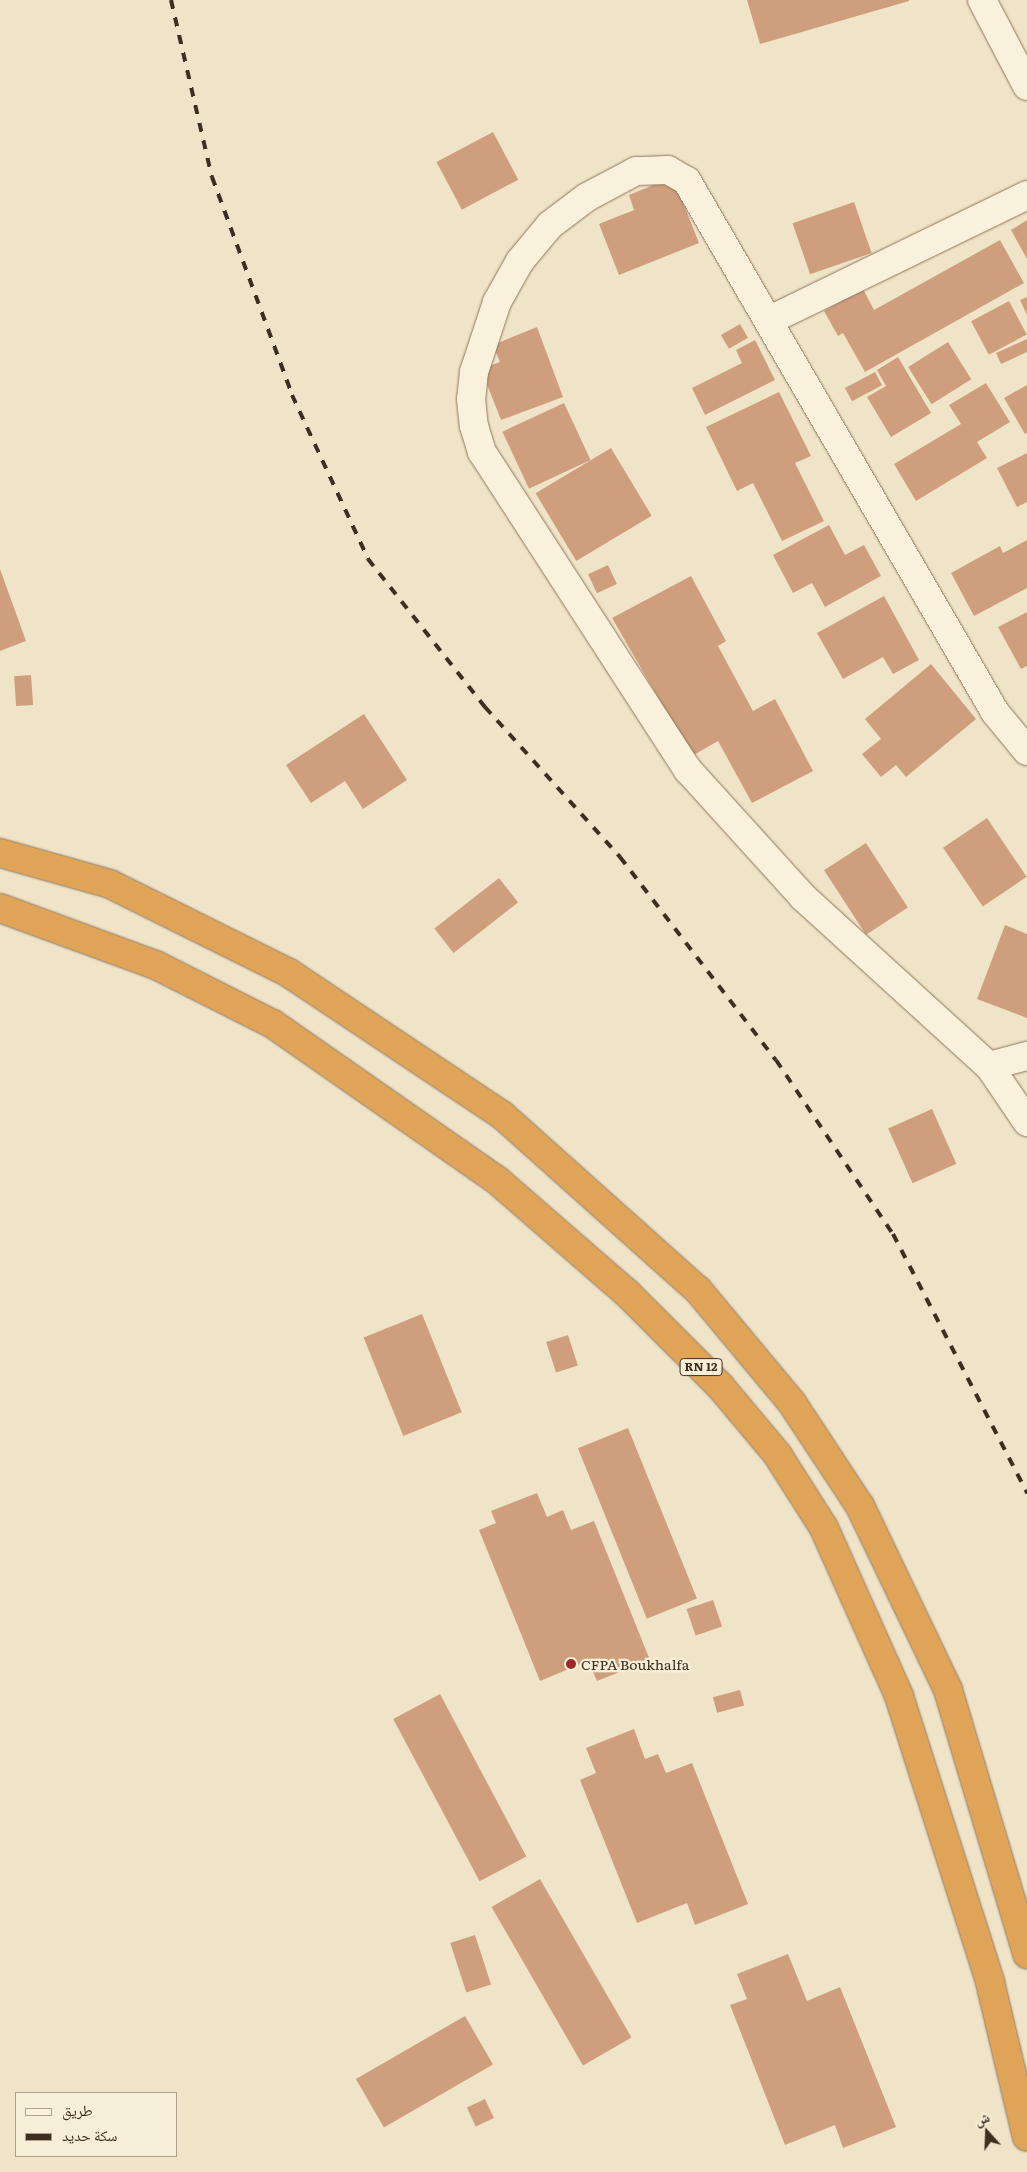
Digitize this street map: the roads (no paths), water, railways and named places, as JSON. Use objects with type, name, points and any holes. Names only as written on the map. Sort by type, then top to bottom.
[{"type":"highway","points":[[0,854],[110,884],[289,973],[502,1116],[698,1290],[792,1403],[860,1506],[948,1690],[1027,1954]]},
{"type":"highway","name":"RN 12","points":[[0,908],[156,965],[289,1034],[498,1181],[627,1293],[720,1386],[777,1454],[824,1528],[899,1696],[990,1982],[1027,2137]]},
{"type":"street","points":[[982,0],[1027,86]]},
{"type":"street","points":[[1027,751],[994,712],[691,185],[668,170],[636,172],[580,202],[550,225],[520,261],[497,302],[474,372],[472,399],[474,426],[482,452],[688,770],[802,897],[989,1066],[1027,1122]]},
{"type":"street","points":[[770,320],[1027,195]]},
{"type":"street","points":[[989,1066],[1027,1056]]},
{"type":"railway","points":[[171,0],[212,177],[292,395],[368,559],[485,707],[620,857],[776,1060],[893,1234],[1027,1493]]},
{"type":"place","name":"CFPA Boukhalfa","points":[[571,1664]]}]
